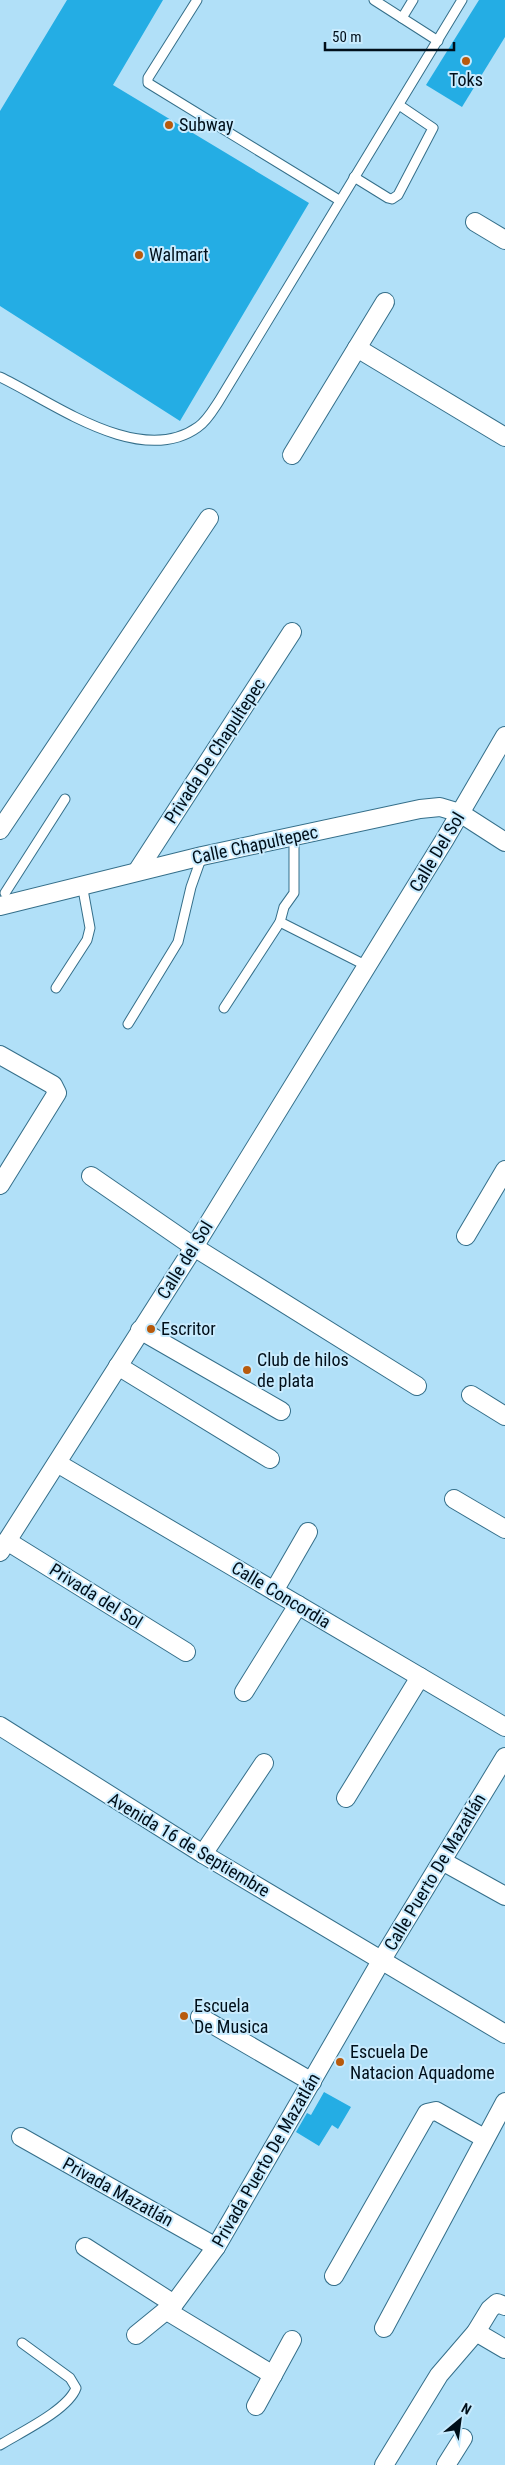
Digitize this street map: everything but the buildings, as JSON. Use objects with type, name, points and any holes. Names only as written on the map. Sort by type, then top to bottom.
[{"type":"street","points":[[475,222],[505,240]]},
{"type":"street","points":[[292,455],[385,302]]},
{"type":"street","points":[[358,348],[505,437]]},
{"type":"street","points":[[0,830],[209,518]]},
{"type":"street","name":"Privada De Chapultepec","points":[[138,870],[292,632]]},
{"type":"street","name":"Calle Del Sol","points":[[367,966],[505,736]]},
{"type":"street","name":"Calle Chapultepec","points":[[5,898],[82,884],[202,856],[440,807],[460,813],[505,842]]},
{"type":"street","name":"Calle del Sol","points":[[4,1546],[194,1246],[367,966]]},
{"type":"street","points":[[0,1055],[53,1085],[57,1093],[0,1185]]},
{"type":"street","points":[[466,1236],[505,1170]]},
{"type":"street","points":[[91,1176],[194,1246],[417,1386]]},
{"type":"street","points":[[140,1330],[281,1411]]},
{"type":"street","points":[[118,1366],[270,1459]]},
{"type":"street","points":[[471,1396],[505,1416]]},
{"type":"street","name":"Calle Concordia","points":[[57,1463],[505,1727]]},
{"type":"street","points":[[454,1499],[505,1529]]},
{"type":"street","points":[[274,1591],[308,1532]]},
{"type":"street","name":"Privada del Sol","points":[[4,1546],[186,1652]]},
{"type":"street","points":[[244,1692],[298,1605]]},
{"type":"street","points":[[346,1798],[420,1677]]},
{"type":"street","name":"Avenida 16 de Septiembre","points":[[0,1726],[203,1854],[505,2034]]},
{"type":"street","name":"Calle Puerto De Mazatlán","points":[[381,1960],[505,1757]]},
{"type":"street","points":[[203,1854],[264,1763]]},
{"type":"street","points":[[442,1861],[505,1896]]},
{"type":"street","name":"Privada Puerto De Mazatlán","points":[[136,2335],[171,2308],[216,2247],[381,1960]]},
{"type":"street","points":[[200,2017],[312,2082]]},
{"type":"street","points":[[384,2328],[484,2138],[505,2102]]},
{"type":"street","points":[[334,2276],[427,2113],[436,2111],[484,2138]]},
{"type":"street","name":"Privada Mazatlán","points":[[21,2137],[216,2247]]},
{"type":"street","points":[[85,2247],[171,2308],[273,2375]]},
{"type":"street","points":[[384,2465],[439,2375],[476,2332],[494,2304],[505,2306]]},
{"type":"street","points":[[476,2332],[505,2349]]},
{"type":"street","points":[[256,2406],[292,2340]]},
{"type":"street","points":[[446,2465],[463,2438]]},
{"type":"lane","points":[[197,0],[148,78],[148,84],[339,200]]},
{"type":"lane","points":[[374,0],[438,41]]},
{"type":"lane","points":[[402,18],[414,0]]},
{"type":"lane","points":[[0,377],[68,415],[99,428],[134,438],[158,440],[188,433],[199,427],[219,401],[339,200],[438,41],[458,2]]},
{"type":"lane","points":[[354,177],[388,198],[392,199],[398,195],[433,131],[428,123],[399,105]]},
{"type":"lane","points":[[5,898],[65,799]]},
{"type":"lane","points":[[224,1008],[280,922],[284,907],[294,893],[294,837]]},
{"type":"lane","points":[[128,1024],[178,942],[190,887],[202,856]]},
{"type":"lane","points":[[56,988],[87,940],[90,928],[89,917],[84,904],[82,884]]},
{"type":"lane","points":[[280,922],[367,966]]},
{"type":"lane","points":[[0,2445],[64,2404],[73,2395],[76,2388],[70,2378],[22,2343]]},
{"type":"place","name":"Toks","points":[[466,61]]},
{"type":"place","name":"Subway","points":[[169,125]]},
{"type":"place","name":"Walmart","points":[[139,255]]},
{"type":"place","name":"Escritor","points":[[151,1329]]},
{"type":"place","name":"Club de hilos de plata","points":[[247,1370]]},
{"type":"place","name":"Escuela De Musica","points":[[184,2016]]},
{"type":"place","name":"Escuela De Natacion Aquadome","points":[[340,2062]]}]
